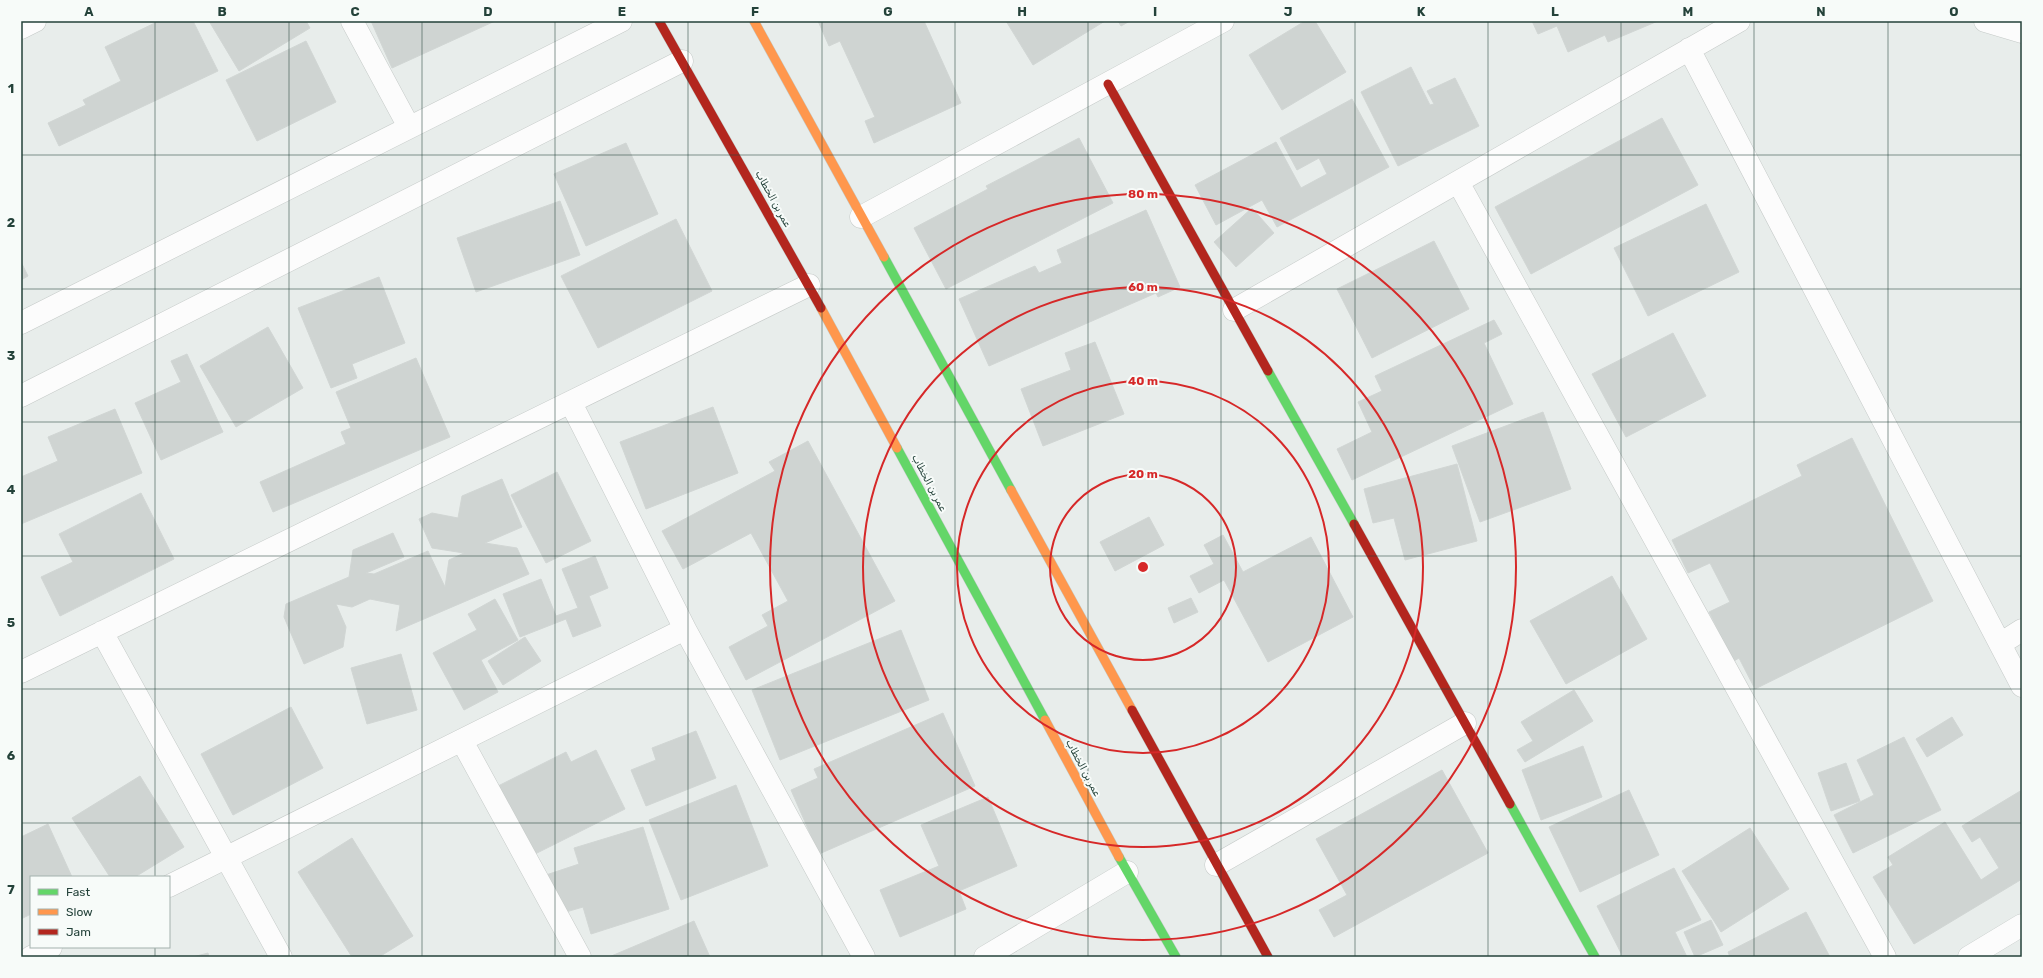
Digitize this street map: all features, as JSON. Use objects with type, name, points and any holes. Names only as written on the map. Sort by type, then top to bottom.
[{"type":"street","points":[[21,28],[35,21]]},
{"type":"street","points":[[352,21],[409,127]]},
{"type":"street","points":[[21,323],[621,21]]},
{"type":"street","name":"عمر بن الخطاب","points":[[659,21],[809,286],[1127,872],[1176,957]]},
{"type":"street","points":[[754,21],[1216,865],[1268,957]]},
{"type":"street","points":[[861,217],[1224,21]]},
{"type":"street","points":[[1234,310],[1739,21]]},
{"type":"street","points":[[1985,21],[2022,32]]},
{"type":"street","points":[[1689,50],[2022,686]]},
{"type":"street","points":[[21,396],[682,61]]},
{"type":"street","points":[[1108,84],[1595,957]]},
{"type":"street","points":[[1458,182],[1885,957]]},
{"type":"street","points":[[21,672],[809,286]]},
{"type":"street","points":[[571,403],[685,629],[864,957]]},
{"type":"street","points":[[170,885],[685,629]]},
{"type":"street","points":[[2000,644],[2022,630]]},
{"type":"street","points":[[102,632],[281,957]]},
{"type":"street","points":[[1216,865],[1465,723]]},
{"type":"street","points":[[462,741],[580,957]]},
{"type":"street","points":[[985,957],[1127,872]]},
{"type":"street","points":[[1969,957],[2022,925]]},
{"type":"street","points":[[31,957],[49,948]]},
{"type":"building","points":[[159,21],[193,21],[218,71],[59,146],[48,123],[86,105],[83,100],[121,81],[105,47]]},
{"type":"building","points":[[209,21],[306,21],[310,28],[239,71]]},
{"type":"building","points":[[371,21],[495,21],[392,68]]},
{"type":"building","points":[[818,21],[924,21],[961,103],[874,143],[865,121],[875,117],[840,41],[829,46]]},
{"type":"building","points":[[1006,21],[1105,21],[1033,65]]},
{"type":"building","points":[[1118,21],[1130,21],[1121,26]]},
{"type":"building","points":[[1305,21],[1315,21],[1346,72],[1282,110],[1249,55]]},
{"type":"building","points":[[1532,21],[1658,21],[1608,42],[1605,35],[1568,52],[1557,26],[1538,34]]},
{"type":"building","points":[[306,41],[336,102],[257,141],[226,80]]},
{"type":"building","points":[[1411,67],[1430,105],[1434,104],[1427,91],[1455,78],[1479,126],[1398,166],[1361,92]]},
{"type":"building","points":[[1352,99],[1389,167],[1277,227],[1262,200],[1216,225],[1195,185],[1276,142],[1301,188],[1327,174],[1319,158],[1297,170],[1280,138]]},
{"type":"building","points":[[1662,118],[1698,185],[1531,274],[1495,207]]},
{"type":"building","points":[[1079,138],[1113,203],[946,289],[914,228],[988,189],[986,186]]},
{"type":"building","points":[[626,143],[658,214],[586,246],[554,174]]},
{"type":"building","points":[[560,201],[580,255],[476,292],[457,238]]},
{"type":"building","points":[[1706,204],[1739,272],[1648,316],[1614,248]]},
{"type":"building","points":[[1252,208],[1274,233],[1236,267],[1214,242]]},
{"type":"building","points":[[1146,210],[1180,287],[1158,297],[1156,293],[989,366],[959,299],[1035,266],[1039,273],[1062,263],[1057,250]]},
{"type":"building","points":[[676,219],[712,291],[598,348],[561,276]]},
{"type":"building","points":[[1434,241],[1469,309],[1372,358],[1337,289]]},
{"type":"building","points":[[21,262],[28,276],[21,280]]},
{"type":"building","points":[[379,277],[405,343],[352,364],[357,378],[331,388],[298,308]]},
{"type":"building","points":[[1494,320],[1502,334],[1484,343],[1513,404],[1352,480],[1337,449],[1372,432],[1358,402],[1382,391],[1375,376]]},
{"type":"building","points":[[268,327],[303,388],[236,427],[200,366]]},
{"type":"building","points":[[1673,333],[1706,396],[1626,437],[1592,374]]},
{"type":"building","points":[[1095,342],[1124,414],[1043,446],[1021,389],[1071,370],[1065,353]]},
{"type":"building","points":[[187,354],[223,432],[161,460],[135,403],[181,382],[171,361]]},
{"type":"building","points":[[416,358],[450,437],[273,512],[260,482],[346,444],[341,432],[351,428],[336,392]]},
{"type":"building","points":[[713,407],[738,473],[646,509],[620,442]]},
{"type":"building","points":[[115,409],[142,473],[21,524],[21,477],[58,461],[48,437]]},
{"type":"building","points":[[1543,412],[1571,489],[1480,522],[1452,446]]},
{"type":"building","points":[[1852,438],[1933,601],[1755,689],[1739,658],[1734,661],[1709,612],[1730,602],[1710,563],[1688,573],[1672,540],[1802,476],[1797,465]]},
{"type":"building","points":[[808,441],[895,601],[746,680],[729,647],[768,626],[762,615],[788,601],[751,533],[683,569],[662,531],[775,471],[769,462]]},
{"type":"building","points":[[1457,464],[1477,541],[1405,560],[1394,518],[1373,523],[1364,489]]},
{"type":"building","points":[[557,472],[591,541],[546,563],[511,495]]},
{"type":"building","points":[[502,479],[522,527],[485,543],[517,548],[529,574],[396,631],[400,605],[370,599],[352,607],[336,604],[346,627],[343,647],[304,664],[284,617],[286,604],[349,577],[353,550],[393,533],[404,557],[366,573],[374,574],[428,551],[445,587],[449,560],[464,553],[432,548],[419,519],[432,513],[458,518],[462,496]]},
{"type":"building","points":[[141,493],[174,559],[60,616],[41,577],[73,562],[59,534]]},
{"type":"building","points":[[1149,517],[1164,545],[1115,571],[1100,542]]},
{"type":"building","points":[[1223,535],[1243,572],[1311,537],[1353,617],[1268,662],[1224,580],[1199,593],[1190,576],[1214,564],[1204,545]]},
{"type":"building","points":[[595,556],[608,588],[589,596],[601,626],[573,637],[566,619],[520,637],[503,594],[541,579],[556,616],[578,608],[562,569]]},
{"type":"building","points":[[1612,576],[1647,639],[1566,684],[1530,621]]},
{"type":"building","points":[[1191,598],[1198,612],[1174,623],[1168,608]]},
{"type":"building","points":[[495,599],[518,640],[481,660],[498,692],[464,710],[433,653],[477,630],[468,614]]},
{"type":"building","points":[[901,630],[929,700],[780,760],[752,690]]},
{"type":"building","points":[[525,637],[541,661],[503,685],[488,661]]},
{"type":"building","points":[[401,654],[417,710],[367,724],[351,668]]},
{"type":"building","points":[[1574,690],[1593,721],[1525,762],[1517,750],[1533,741],[1521,722]]},
{"type":"building","points":[[291,707],[323,768],[233,815],[201,754]]},
{"type":"building","points":[[943,713],[975,786],[819,854],[791,790],[818,778],[814,769]]},
{"type":"building","points":[[1952,717],[1963,735],[1927,757],[1916,739]]},
{"type":"building","points":[[696,731],[716,778],[646,806],[631,770],[656,760],[652,748]]},
{"type":"building","points":[[1904,737],[1941,810],[1853,853],[1834,815],[1874,795],[1857,760]]},
{"type":"building","points":[[1583,746],[1602,797],[1541,820],[1522,770]]},
{"type":"building","points":[[596,750],[625,809],[535,854],[519,822],[517,823],[498,786],[566,752],[571,762]]},
{"type":"building","points":[[1846,763],[1860,801],[1831,811],[1818,773]]},
{"type":"building","points":[[1442,770],[1488,853],[1334,937],[1319,910],[1347,895],[1316,839]]},
{"type":"building","points":[[140,776],[184,847],[137,876],[109,876],[72,818]]},
{"type":"building","points":[[736,785],[768,866],[681,900],[649,820]]},
{"type":"building","points":[[1629,790],[1659,855],[1580,892],[1549,827]]},
{"type":"building","points":[[2022,790],[2022,879],[1914,944],[1873,877],[1893,865],[1888,857],[1945,822],[1981,880],[1999,868],[1980,837],[1972,842],[1962,826]]},
{"type":"building","points":[[988,797],[1017,866],[959,891],[966,909],[900,937],[880,890],[939,866],[921,825]]},
{"type":"building","points":[[48,824],[72,876],[30,876],[30,914],[21,919],[21,837]]},
{"type":"building","points":[[643,827],[669,909],[591,934],[583,907],[559,914],[546,875],[579,864],[574,848]]},
{"type":"building","points":[[1750,828],[1789,889],[1721,932],[1682,871]]},
{"type":"building","points":[[352,838],[413,936],[379,957],[352,957],[298,872]]},
{"type":"building","points":[[1674,868],[1701,920],[1675,932],[1687,957],[1623,957],[1597,906]]},
{"type":"building","points":[[1806,912],[1830,957],[1730,957],[1728,952]]},
{"type":"building","points":[[1711,920],[1723,945],[1695,957],[1684,932]]},
{"type":"building","points":[[694,921],[710,957],[609,957]]},
{"type":"building","points":[[208,953],[209,957],[193,957]]},
{"type":"traffic: fast","points":[[884,257],[1011,490]]},
{"type":"traffic: fast","points":[[1268,371],[1354,524]]},
{"type":"traffic: fast","points":[[897,448],[1045,720]]},
{"type":"traffic: fast","points":[[1510,804],[1595,957]]},
{"type":"traffic: fast","points":[[1119,857],[1176,957]]},
{"type":"traffic: slow","points":[[754,21],[884,257]]},
{"type":"traffic: slow","points":[[821,308],[897,448]]},
{"type":"traffic: slow","points":[[1011,490],[1132,710]]},
{"type":"traffic: slow","points":[[1045,720],[1119,857]]},
{"type":"traffic: jam","points":[[659,21],[821,308]]},
{"type":"traffic: jam","points":[[1108,84],[1268,371]]},
{"type":"traffic: jam","points":[[1354,524],[1510,804]]},
{"type":"traffic: jam","points":[[1132,710],[1268,957]]}]
